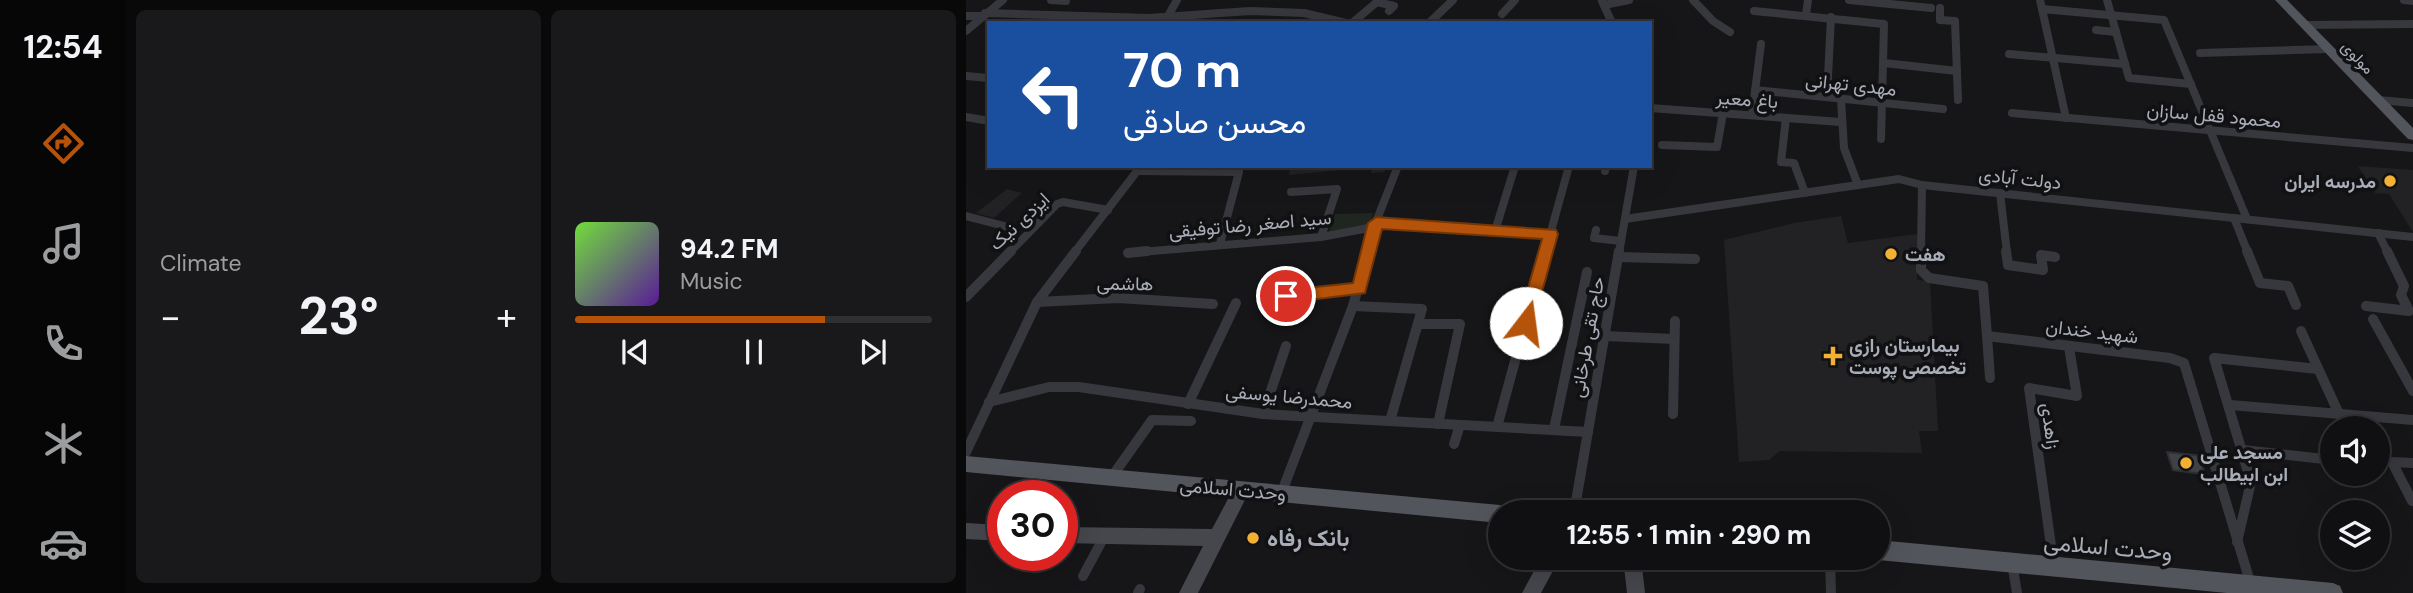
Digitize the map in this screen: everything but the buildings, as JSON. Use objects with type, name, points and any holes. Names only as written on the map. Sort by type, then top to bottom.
[{"type":"main road","name":"مولوی","points":[[2281,0],[2413,136]]},
{"type":"main road","name":"وحدت اسلامی","points":[[966,462],[1488,513]]},
{"type":"main road","name":"وحدت اسلامی","points":[[1890,551],[2054,567],[2176,585],[2248,575],[2333,593]]},
{"type":"street","points":[[966,31],[1003,0]]},
{"type":"street","points":[[1051,0],[1066,2]]},
{"type":"street","points":[[1168,16],[1177,0]]},
{"type":"street","points":[[1250,11],[1256,0]]},
{"type":"street","points":[[1431,21],[1453,0]]},
{"type":"street","points":[[1502,14],[1514,0]]},
{"type":"street","points":[[1611,21],[1603,2],[1629,0]]},
{"type":"street","points":[[1693,0],[1713,21],[1730,32]]},
{"type":"street","points":[[1806,15],[1808,0]]},
{"type":"street","points":[[1849,0],[1935,8],[1940,20],[1955,21],[1958,100]]},
{"type":"street","points":[[2107,0],[2129,78],[2191,84]]},
{"type":"street","points":[[2404,0],[2413,1]]},
{"type":"street","points":[[1354,21],[1379,1],[1394,6],[1389,11]]},
{"type":"street","points":[[2066,118],[2041,4],[2164,20],[2247,219]]},
{"type":"street","points":[[966,16],[1201,18],[1250,11],[1304,13],[1338,21]]},
{"type":"street","points":[[1754,11],[1830,17],[1884,25],[1881,139]]},
{"type":"street","points":[[1297,21],[1304,13]]},
{"type":"street","points":[[1064,21],[1070,15]]},
{"type":"street","points":[[1827,97],[1830,17]]},
{"type":"street","points":[[2305,25],[2413,24]]},
{"type":"street","points":[[2096,30],[2116,32]]},
{"type":"street","points":[[1752,115],[1761,44]]},
{"type":"street","points":[[2200,53],[2328,49]]},
{"type":"street","points":[[2009,54],[2125,64]]},
{"type":"street","points":[[1884,63],[1957,71]]},
{"type":"street","points":[[966,76],[987,78]]},
{"type":"street","name":"مهدی تهرانی","points":[[1755,90],[1943,109]]},
{"type":"street","points":[[1841,99],[1845,153],[1858,185]]},
{"type":"street","points":[[2378,100],[2413,103]]},
{"type":"street","name":"باغ معیر","points":[[1652,108],[1841,122]]},
{"type":"street","points":[[1662,145],[1717,147],[1723,113]]},
{"type":"street","name":"محمود قفل سازان","points":[[2012,113],[2413,148]]},
{"type":"street","points":[[966,117],[987,121]]},
{"type":"street","points":[[1786,118],[1781,162],[1794,163],[1805,193]]},
{"type":"street","points":[[1281,494],[1353,306],[1375,225],[1397,168]]},
{"type":"street","points":[[1494,231],[1514,168]]},
{"type":"street","points":[[1497,427],[1568,168]]},
{"type":"street","name":"حاج تقی طرخانی","points":[[1576,500],[1633,168]]},
{"type":"street","points":[[966,462],[989,402],[1037,302],[1139,169],[1239,172],[1220,244]]},
{"type":"street","name":"دولت آبادی","points":[[1625,219],[1899,179],[1922,185],[2413,237]]},
{"type":"street","points":[[1922,185],[1921,270],[1929,278],[1983,286],[1990,378]]},
{"type":"street","points":[[1291,192],[1337,189],[1321,237]]},
{"type":"street","points":[[2000,193],[2008,265],[2043,270],[2040,255],[2055,257]]},
{"type":"street","name":"ایزدی نیک","points":[[966,297],[970,287],[1056,204],[1063,202],[1108,210]]},
{"type":"street","points":[[966,216],[1012,228]]},
{"type":"street","points":[[2234,218],[2260,283],[2288,285],[2296,306]]},
{"type":"street","name":"سید اصغر رضا توفیقی","points":[[1128,253],[1321,237],[1375,225],[1550,234]]},
{"type":"street","points":[[1596,230],[1594,238],[1621,241]]},
{"type":"street","points":[[2366,306],[2409,311],[2401,295],[2404,286],[2378,233]]},
{"type":"street","points":[[1618,257],[1695,259]]},
{"type":"street","points":[[1291,272],[1286,296],[1359,288]]},
{"type":"street","points":[[1555,429],[1587,272]]},
{"type":"street","name":"هاشمی","points":[[1037,302],[1118,298],[1213,304]]},
{"type":"street","points":[[1188,404],[1236,303]]},
{"type":"street","points":[[1353,306],[1422,309],[1390,421]]},
{"type":"street","points":[[2373,319],[2413,391]]},
{"type":"street","points":[[1674,414],[1675,321]]},
{"type":"street","points":[[1418,324],[1460,324],[1438,424]]},
{"type":"street","points":[[2301,331],[2339,414]]},
{"type":"street","points":[[1605,336],[1675,339]]},
{"type":"street","name":"شهید خندان","points":[[1987,336],[2170,358],[2183,363],[2248,575]]},
{"type":"street","points":[[1263,414],[1286,346]]},
{"type":"street","name":"زاهدی","points":[[2054,567],[2029,388],[2077,396],[2069,346]]},
{"type":"street","points":[[2237,542],[2252,482],[2214,358],[2318,369]]},
{"type":"street","name":"محمدرضا یوسفی","points":[[989,402],[1059,387],[1079,387],[1263,414],[1588,432]]},
{"type":"street","points":[[2230,405],[2413,420]]},
{"type":"street","points":[[1111,478],[1152,420],[1191,421]]},
{"type":"street","points":[[1454,444],[1460,425]]},
{"type":"street","points":[[2243,450],[2320,459]]},
{"type":"street","points":[[2412,500],[2392,462],[2413,463]]},
{"type":"street","points":[[1188,593],[1242,490]]},
{"type":"street","points":[[966,531],[987,532]]},
{"type":"street","points":[[1078,536],[1217,538]]},
{"type":"street","points":[[1083,576],[1104,537]]},
{"type":"street","points":[[2012,563],[2017,593]]},
{"type":"street","points":[[1531,593],[1544,570]]},
{"type":"street","points":[[1633,570],[1636,593]]},
{"type":"street","points":[[1830,570],[1831,593]]},
{"type":"shaded area","name":"مدرسه ایران","points":[[2358,166],[2413,170],[2413,232],[2389,194],[2375,193]]},
{"type":"shaded area","points":[[1291,168],[1362,168],[1289,175]]},
{"type":"shaded area","points":[[1373,168],[1387,168],[1384,172],[1371,173]]},
{"type":"shaded area","points":[[1007,189],[1022,193],[994,218],[976,213]]},
{"type":"shaded area","points":[[1373,213],[1370,225],[1329,231],[1335,214]]},
{"type":"shaded area","name":"بیمارستان رازی تخصصی پوست","points":[[1841,216],[1848,243],[1917,234],[1917,280],[1930,281],[1938,431],[1919,431],[1922,453],[1780,451],[1769,460],[1739,462],[1724,240],[1794,223]]},
{"type":"place","name":"مدرسه ایران","points":[[2390,181]]},
{"type":"place","name":"هفت","points":[[1891,254]]},
{"type":"place","name":"بیمارستان رازی تخصصی پوست","points":[[1833,356]]},
{"type":"place","name":"مسجد علی ابن ابیطالب","points":[[2186,463]]},
{"type":"place","name":"بانک رفاه","points":[[1253,538]]},
{"type":"route","points":[[1286,296],[1359,288],[1376,223],[1550,234],[1526,323]]}]
